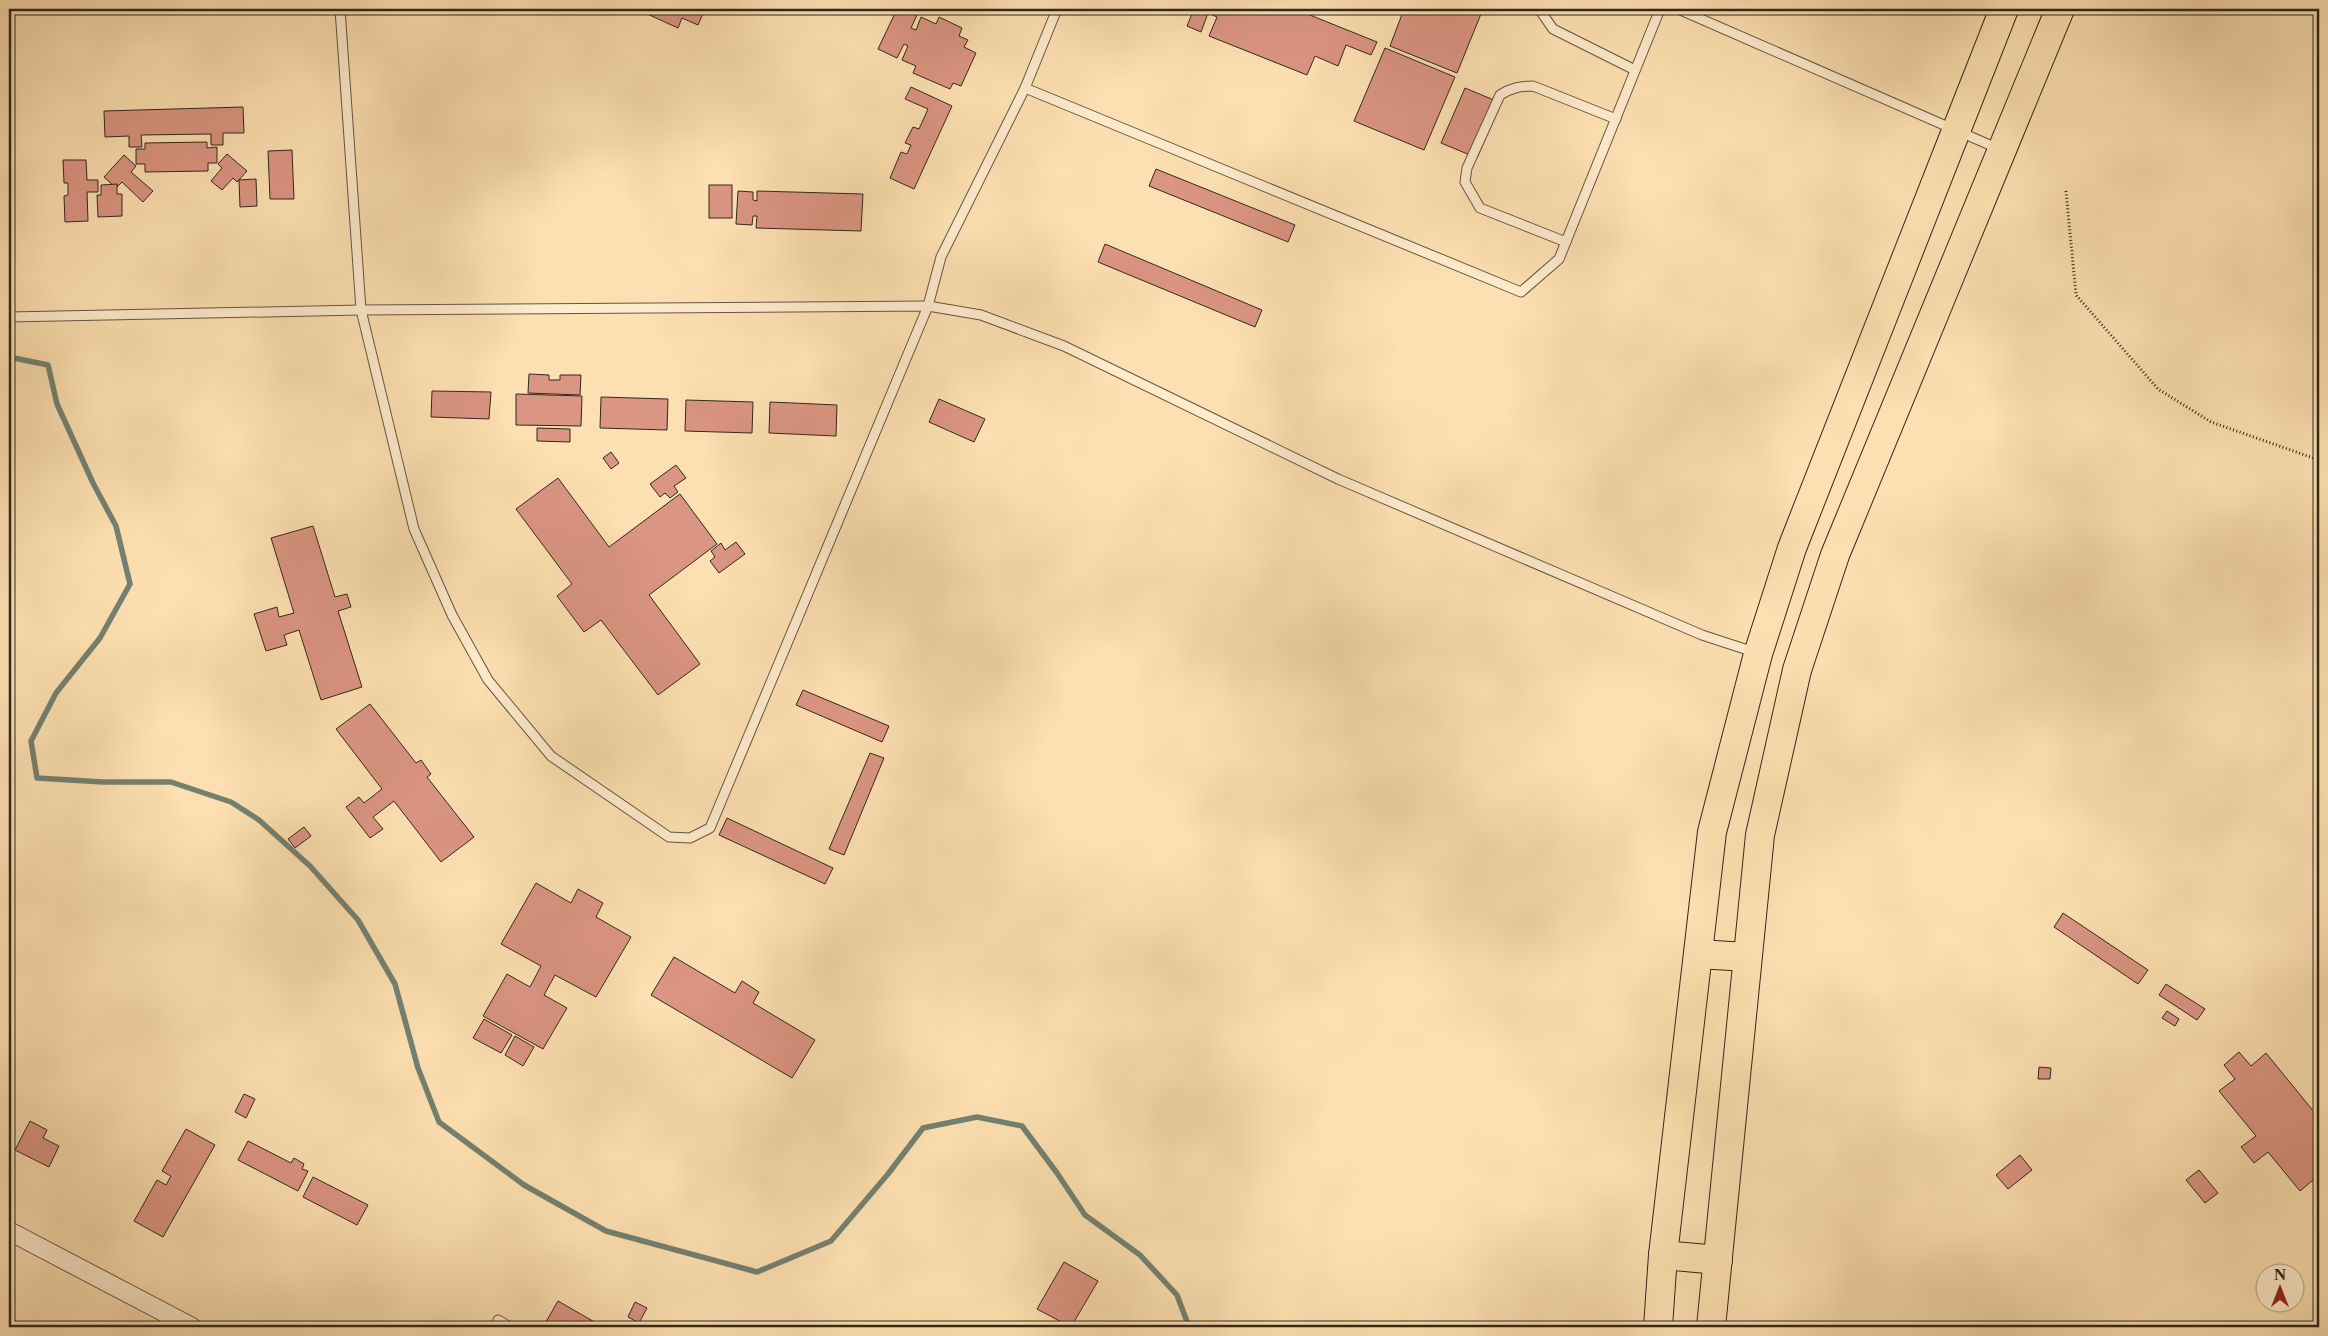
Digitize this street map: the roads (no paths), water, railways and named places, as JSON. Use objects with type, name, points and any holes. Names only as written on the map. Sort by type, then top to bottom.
[{"type":"main road","points":[[1658,1327],[1663,1255],[1712,832],[1758,654],[1792,548],[2004,9]]},
{"type":"main road","points":[[1711,1327],[1760,835],[1796,670],[1835,555],[2000,150],[2060,9]]},
{"type":"main road","points":[[1698,954],[1747,957]]},
{"type":"main road","points":[[1663,1255],[1718,1260]]},
{"type":"street","points":[[9,1231],[192,1327]]},
{"type":"lane","points":[[340,9],[361,310],[414,529],[452,615],[488,680],[552,756],[669,837],[690,838],[710,828],[928,306],[941,257],[1025,88],[1057,9]]},
{"type":"lane","points":[[1539,9],[1553,29],[1635,70]]},
{"type":"lane","points":[[1025,88],[1521,292],[1559,259],[1660,9]]},
{"type":"lane","points":[[1678,9],[2000,150]]},
{"type":"lane","points":[[1566,242],[1480,208],[1465,182],[1467,168],[1500,95],[1510,89],[1521,86],[1534,86],[1616,119]]},
{"type":"lane","points":[[9,317],[361,310],[928,306],[981,315],[1064,346],[1338,479],[1702,635],[1758,654]]},
{"type":"lane","points":[[498,1320],[510,1327]]},
{"type":"waterway","points":[[9,357],[48,365],[57,404],[93,483],[116,526],[130,584],[100,638],[56,693],[31,741],[37,778],[103,782],[171,782],[231,802],[259,820],[310,866],[358,920],[395,984],[418,1068],[439,1122],[524,1185],[606,1231],[757,1272],[831,1241],[888,1174],[923,1128],[977,1117],[1022,1126],[1085,1215],[1140,1255],[1177,1295],[1189,1327]]}]
